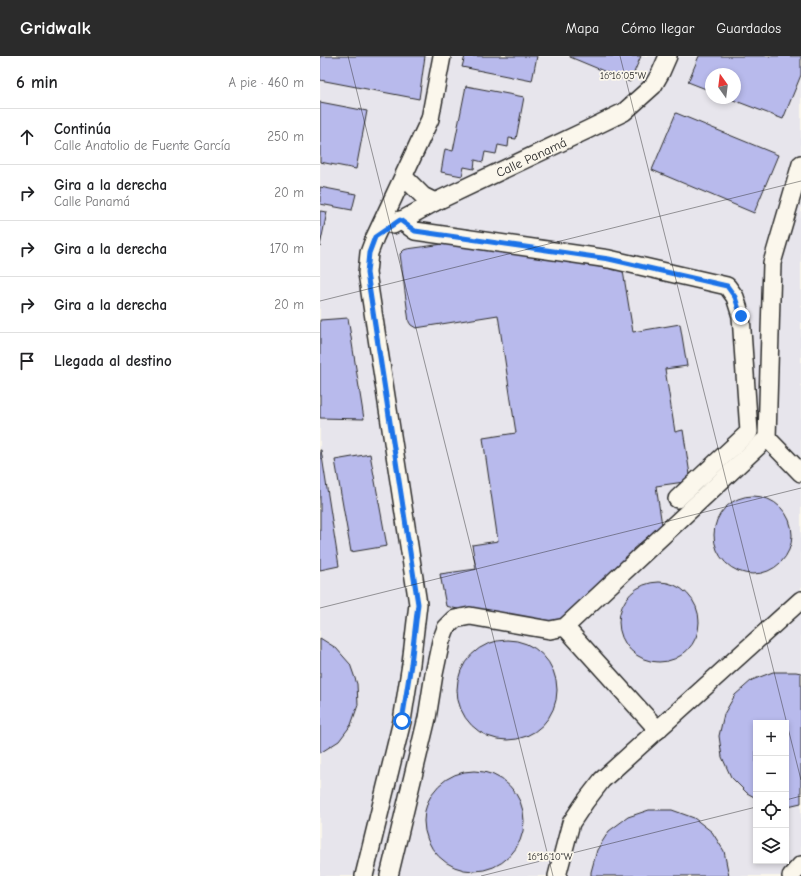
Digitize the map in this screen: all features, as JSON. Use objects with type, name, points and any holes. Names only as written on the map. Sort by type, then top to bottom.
[{"type":"street","points":[[364,876],[402,721],[418,604],[367,273],[369,253],[375,237],[430,119],[442,56]]},
{"type":"street","name":"Calle Panamá","points":[[375,237],[400,220],[435,202],[624,112],[653,86],[668,56]]},
{"type":"street","points":[[801,164],[772,263],[768,438],[801,473]]},
{"type":"street","points":[[404,177],[423,196],[435,202]]},
{"type":"street","points":[[400,220],[415,231],[609,259],[727,286],[735,297],[741,316],[749,432],[677,499]]},
{"type":"street","points":[[389,876],[427,718],[441,641],[446,628],[456,619],[470,616],[550,630],[565,627],[768,438]]},
{"type":"street","points":[[558,876],[572,823],[585,802],[602,780],[801,600]]},
{"type":"street","points":[[565,627],[658,730]]},
{"type":"street","points":[[791,876],[801,865]]},
{"type":"shaded area","points":[[320,56],[801,56],[801,876],[320,876]]},
{"type":"building","points":[[320,56],[425,56],[419,99],[320,80]]},
{"type":"building","points":[[465,56],[537,56],[532,81],[462,67]]},
{"type":"building","points":[[570,56],[641,56],[630,82]]},
{"type":"building","points":[[699,56],[801,56],[801,75],[783,119],[741,103],[741,68],[705,68],[705,89],[688,82]]},
{"type":"building","points":[[466,86],[524,97],[516,139],[509,138],[508,147],[498,145],[496,154],[485,152],[483,162],[475,160],[474,169],[464,167],[462,176],[441,172],[445,149],[453,151]]},
{"type":"building","points":[[320,102],[367,111],[356,169],[320,162]]},
{"type":"building","points":[[676,113],[778,155],[754,213],[652,170]]},
{"type":"building","points":[[320,187],[356,194],[352,210],[320,204]]},
{"type":"building","points":[[320,211],[327,212],[320,246]]},
{"type":"building","points":[[458,242],[623,271],[633,332],[680,324],[687,366],[665,369],[675,432],[683,430],[691,481],[656,486],[662,525],[633,549],[633,553],[553,625],[461,610],[446,606],[440,574],[476,569],[472,545],[498,541],[483,438],[516,433],[498,315],[416,328],[409,322],[400,254],[407,249]]},
{"type":"building","points":[[348,318],[364,419],[320,418],[320,320]]},
{"type":"building","points":[[320,450],[339,566],[320,570]]},
{"type":"building","points":[[370,454],[387,546],[351,552],[335,460]]},
{"type":"building","points":[[745,496],[761,496],[775,502],[786,513],[792,527],[792,543],[786,557],[775,568],[761,574],[745,574],[731,568],[720,557],[714,543],[714,527],[720,513],[731,502]]},
{"type":"building","points":[[659,582],[674,585],[687,594],[696,607],[699,622],[696,637],[687,650],[674,659],[659,662],[644,659],[631,650],[622,637],[619,622],[622,607],[631,594],[644,585]]},
{"type":"building","points":[[320,638],[336,648],[350,664],[357,684],[358,705],[351,725],[339,741],[320,753]]},
{"type":"building","points":[[507,640],[526,644],[543,654],[553,671],[557,690],[553,709],[543,726],[526,736],[507,740],[488,736],[471,726],[461,709],[457,690],[461,671],[471,654],[488,644]]},
{"type":"building","points":[[773,672],[801,673],[801,803],[789,806],[789,720],[753,720],[753,796],[747,793],[731,777],[722,757],[719,736],[724,714],[735,695],[752,680]]},
{"type":"building","points":[[474,771],[493,775],[510,785],[520,802],[524,821],[520,840],[510,857],[493,867],[474,871],[455,867],[438,857],[428,840],[424,821],[428,802],[438,785],[455,775]]},
{"type":"building","points":[[649,810],[672,810],[694,818],[712,832],[724,851],[729,876],[591,876],[597,850],[609,831],[628,817]]},
{"type":"route","points":[[402,721],[418,604],[367,273],[369,253],[375,237],[400,220],[415,231],[609,259],[727,286],[735,297],[741,316]]}]
